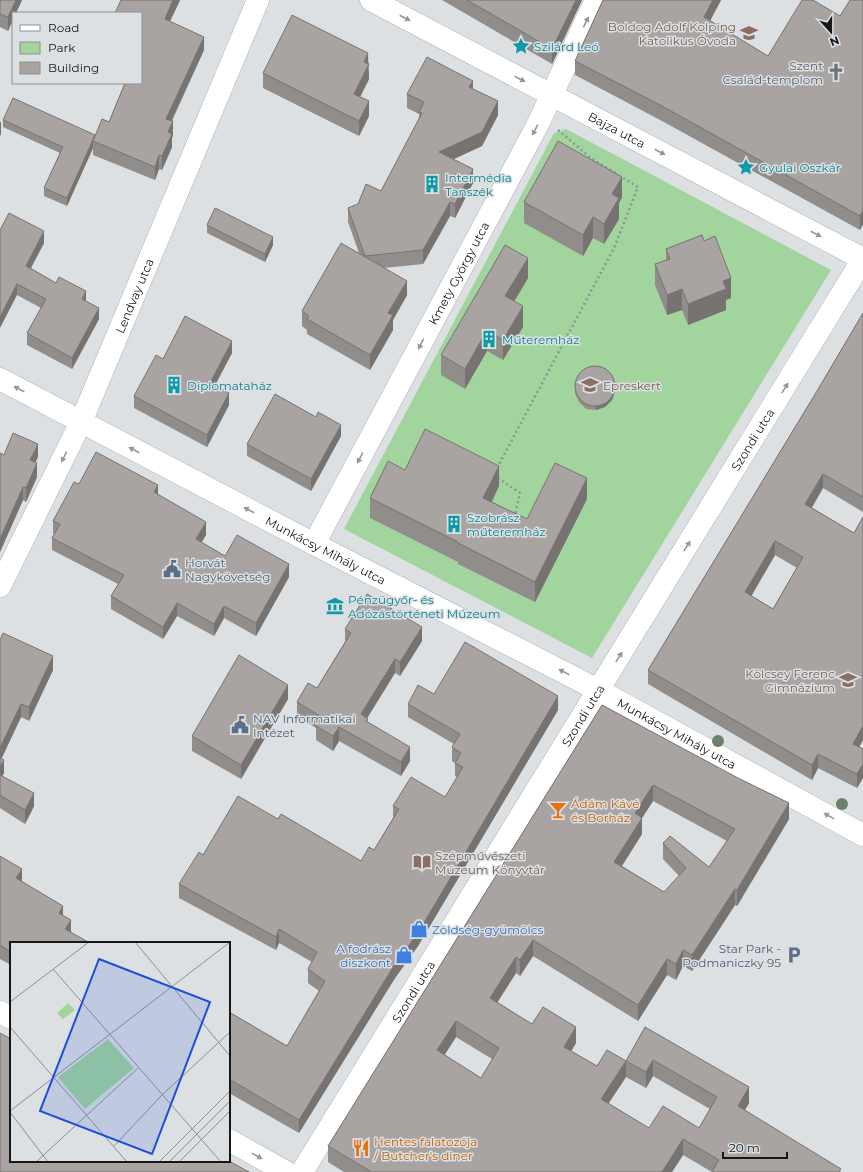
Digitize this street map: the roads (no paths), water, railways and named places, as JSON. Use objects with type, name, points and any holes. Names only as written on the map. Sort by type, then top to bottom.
[{"type":"street","name":"Lendvay utca","points":[[0,586],[81,422],[258,0]]},
{"type":"street","name":"Bajza utca","points":[[371,0],[863,259]]},
{"type":"street","name":"Kmety György utca","points":[[314,544],[538,124],[596,0]]},
{"type":"street","name":"Szondi utca","points":[[302,1172],[863,259]]},
{"type":"street","name":"Munkácsy Mihály utca","points":[[0,379],[314,544],[598,690],[863,834]]},
{"type":"street","points":[[0,1012],[10,1017]]},
{"type":"street","points":[[230,1141],[286,1172]]},
{"type":"place","name":"Boldog Adolf Kolping Katolikus Óvoda","points":[[749,33]]},
{"type":"place","name":"Szilárd Leó","points":[[521,46]]},
{"type":"place","name":"Szent Család-templom","points":[[836,72]]},
{"type":"place","name":"Gyulai Oszkár","points":[[746,167]]},
{"type":"place","name":"Intermédia Tanszék","points":[[432,184]]},
{"type":"place","name":"Műteremház","points":[[489,339]]},
{"type":"place","name":"Diplomataház","points":[[174,385]]},
{"type":"place","name":"Epreskert","points":[[590,385]]},
{"type":"place","name":"Szobrász műteremház","points":[[454,524]]},
{"type":"place","name":"Horvát Nagykövetség","points":[[172,569]]},
{"type":"place","name":"Pénzügyőr- és Adózástörténeti Múzeum","points":[[335,606]]},
{"type":"place","name":"Kölcsey Ferenc Gimnázium","points":[[848,680]]},
{"type":"place","name":"NAV Informatikai Intézet","points":[[240,725]]},
{"type":"place","name":"Ádám Kávé és Borház","points":[[558,810]]},
{"type":"place","name":"Szépművészeti Múzeum Könyvtár","points":[[422,862]]},
{"type":"place","name":"Zöldség-gyümölcs","points":[[419,929]]},
{"type":"place","name":"A fodrász diszkont","points":[[404,955]]},
{"type":"place","name":"Star Park - Podmaniczky 95","points":[[794,955]]},
{"type":"place","name":"Hentes falatozója / Butcher's diner","points":[[361,1148]]}]
